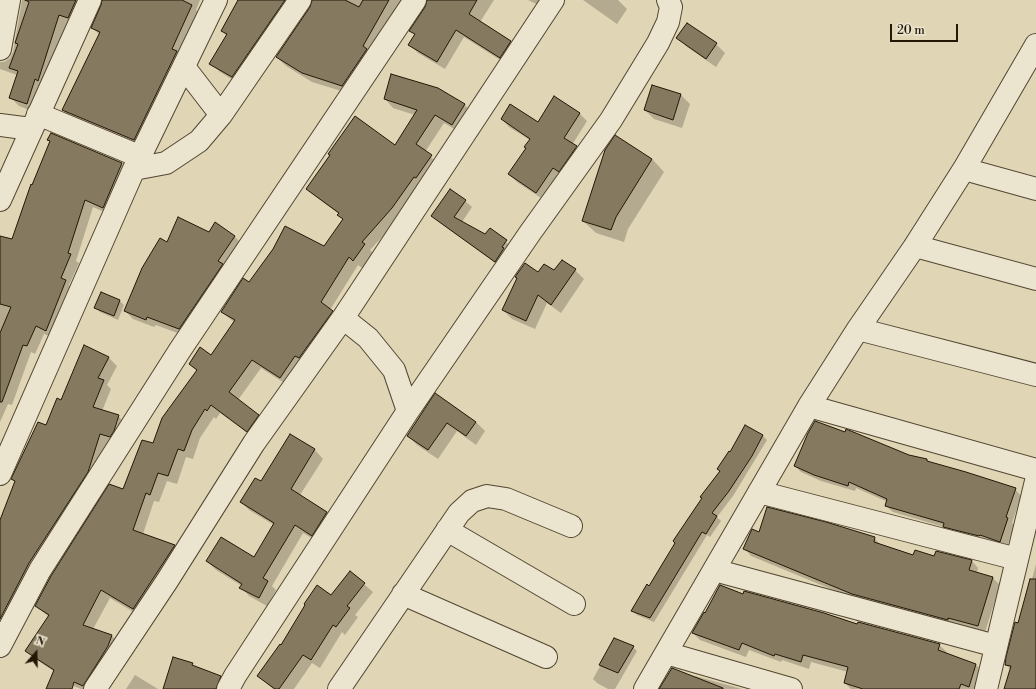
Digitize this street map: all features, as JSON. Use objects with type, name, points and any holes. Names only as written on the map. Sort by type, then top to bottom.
[{"type":"street","points":[[0,49],[9,0]]},
{"type":"street","points":[[0,200],[90,0]]},
{"type":"street","points":[[0,474],[138,163],[216,0]]},
{"type":"street","points":[[0,125],[35,121],[138,163],[166,163],[198,141],[221,115],[300,0]]},
{"type":"street","points":[[0,646],[40,570],[180,350],[415,0]]},
{"type":"street","points":[[95,689],[167,581],[254,443],[343,318],[553,0]]},
{"type":"street","points":[[668,0],[671,7],[668,22]]},
{"type":"street","points":[[228,689],[408,411],[530,233],[611,120],[658,43],[668,22],[682,0]]},
{"type":"street","points":[[645,689],[809,406],[964,169],[1036,45]]},
{"type":"street","points":[[184,67],[221,115]]},
{"type":"street","points":[[964,169],[1036,190]]},
{"type":"street","points":[[915,246],[1036,279]]},
{"type":"street","points":[[343,318],[368,338],[394,370],[408,411]]},
{"type":"street","points":[[858,329],[1036,375]]},
{"type":"street","points":[[809,406],[1036,470]]},
{"type":"street","points":[[986,689],[1036,481]]},
{"type":"street","points":[[759,492],[1017,559]]},
{"type":"street","points":[[346,686],[404,594],[447,530],[459,513],[472,501],[487,496],[506,498],[571,526]]},
{"type":"street","points":[[447,530],[574,604]]},
{"type":"street","points":[[714,570],[996,646]]},
{"type":"street","points":[[404,594],[546,657]]},
{"type":"street","points":[[666,653],[791,689]]},
{"type":"building","points":[[25,0],[76,0],[68,18],[59,15],[38,81],[35,79],[27,104],[9,98],[18,71],[9,68],[18,44],[15,43],[29,2]]},
{"type":"building","points":[[102,0],[182,0],[192,5],[172,49],[177,51],[134,140],[62,110],[100,32],[91,28]]},
{"type":"building","points":[[238,0],[285,0],[232,77],[209,64],[227,34],[221,31]]},
{"type":"building","points":[[312,0],[345,0],[359,7],[363,0],[389,0],[363,46],[367,49],[342,86],[302,73],[276,57],[310,7]]},
{"type":"building","points":[[427,0],[477,0],[469,14],[511,41],[500,58],[456,30],[437,62],[408,45],[415,34],[409,31],[425,7]]},
{"type":"building","points":[[687,23],[717,43],[706,59],[676,38]]},
{"type":"building","points":[[391,74],[438,88],[465,104],[452,125],[435,115],[416,144],[432,155],[392,208],[362,242],[365,244],[353,261],[349,257],[321,302],[333,311],[299,358],[295,356],[280,378],[252,360],[229,392],[259,415],[247,432],[211,405],[207,411],[205,409],[192,430],[184,451],[178,449],[168,476],[158,473],[150,495],[146,493],[133,530],[175,545],[133,609],[101,590],[83,625],[112,635],[108,646],[83,686],[74,682],[72,689],[46,689],[54,670],[25,651],[49,615],[35,606],[51,576],[109,484],[123,489],[142,440],[153,443],[162,418],[197,370],[189,364],[200,347],[211,355],[235,320],[221,312],[243,278],[249,282],[273,249],[285,226],[324,246],[343,219],[337,215],[339,213],[306,189],[330,155],[328,154],[355,116],[395,145],[417,110],[384,99]]},
{"type":"building","points":[[652,85],[681,94],[673,120],[644,110]]},
{"type":"building","points":[[554,96],[580,113],[564,138],[577,146],[559,172],[553,168],[536,193],[508,174],[526,148],[524,147],[530,139],[501,119],[510,104],[538,122]]},
{"type":"building","points":[[51,133],[122,163],[103,208],[85,200],[68,253],[71,254],[61,278],[66,280],[46,331],[36,326],[27,346],[23,345],[2,402],[0,402],[0,333],[11,307],[0,304],[0,236],[12,239],[31,184],[32,185],[50,141],[47,140]]},
{"type":"building","points":[[615,135],[652,159],[616,217],[611,230],[582,221],[605,150]]},
{"type":"building","points":[[450,189],[466,200],[454,217],[485,234],[490,228],[507,240],[495,262],[431,216]]},
{"type":"building","points":[[178,217],[209,232],[215,222],[235,236],[218,261],[223,264],[179,329],[147,317],[146,320],[124,311],[142,268],[160,238],[167,242]]},
{"type":"building","points":[[562,260],[576,269],[551,305],[538,295],[526,321],[502,310],[517,278],[515,277],[525,263],[538,272],[544,264],[554,270]]},
{"type":"building","points":[[101,292],[120,300],[114,316],[94,308]]},
{"type":"building","points":[[84,345],[109,357],[98,378],[104,380],[93,407],[119,415],[114,431],[110,437],[100,434],[88,472],[29,563],[0,619],[0,520],[15,481],[11,479],[38,422],[46,425],[57,398],[61,400]]},
{"type":"building","points":[[435,393],[476,422],[466,436],[447,423],[428,450],[407,436]]},
{"type":"building","points":[[815,421],[845,432],[846,429],[909,455],[927,459],[927,461],[1016,488],[1006,517],[1008,518],[1000,542],[980,535],[943,527],[944,523],[885,506],[887,499],[849,482],[848,486],[814,475],[794,466],[808,433]]},
{"type":"building","points":[[745,425],[763,435],[752,456],[729,491],[712,513],[717,516],[706,534],[702,532],[650,618],[631,611],[647,584],[649,586],[675,543],[673,541],[702,498],[700,497],[720,471],[717,469],[729,451],[730,452]]},
{"type":"building","points":[[290,434],[315,449],[291,489],[327,512],[312,536],[295,525],[263,578],[268,581],[259,598],[239,588],[242,584],[206,561],[221,537],[254,557],[274,523],[240,502],[255,478],[261,481]]},
{"type":"building","points":[[767,507],[826,522],[875,537],[874,542],[913,555],[915,550],[934,556],[936,551],[972,560],[969,570],[993,577],[978,626],[948,618],[948,620],[852,594],[743,549],[752,529],[759,532]]},
{"type":"building","points":[[350,571],[365,583],[347,606],[350,608],[336,627],[333,625],[311,660],[303,655],[279,689],[275,689],[257,676],[280,644],[281,645],[305,605],[304,604],[317,585],[331,595]]},
{"type":"building","points":[[1030,579],[1036,579],[1036,689],[1004,689],[1011,666],[1005,665],[1006,657],[1015,622],[1018,623]]},
{"type":"building","points":[[720,585],[743,594],[744,591],[824,613],[857,624],[858,622],[940,644],[938,650],[976,664],[969,687],[961,684],[959,689],[863,689],[844,683],[848,667],[803,655],[801,662],[775,654],[774,656],[742,643],[739,650],[692,633]]},
{"type":"building","points":[[614,638],[634,646],[618,673],[599,665]]},
{"type":"building","points":[[173,657],[193,663],[192,665],[221,676],[216,689],[163,689]]},
{"type":"building","points":[[672,668],[723,688],[723,689],[659,689]]}]
